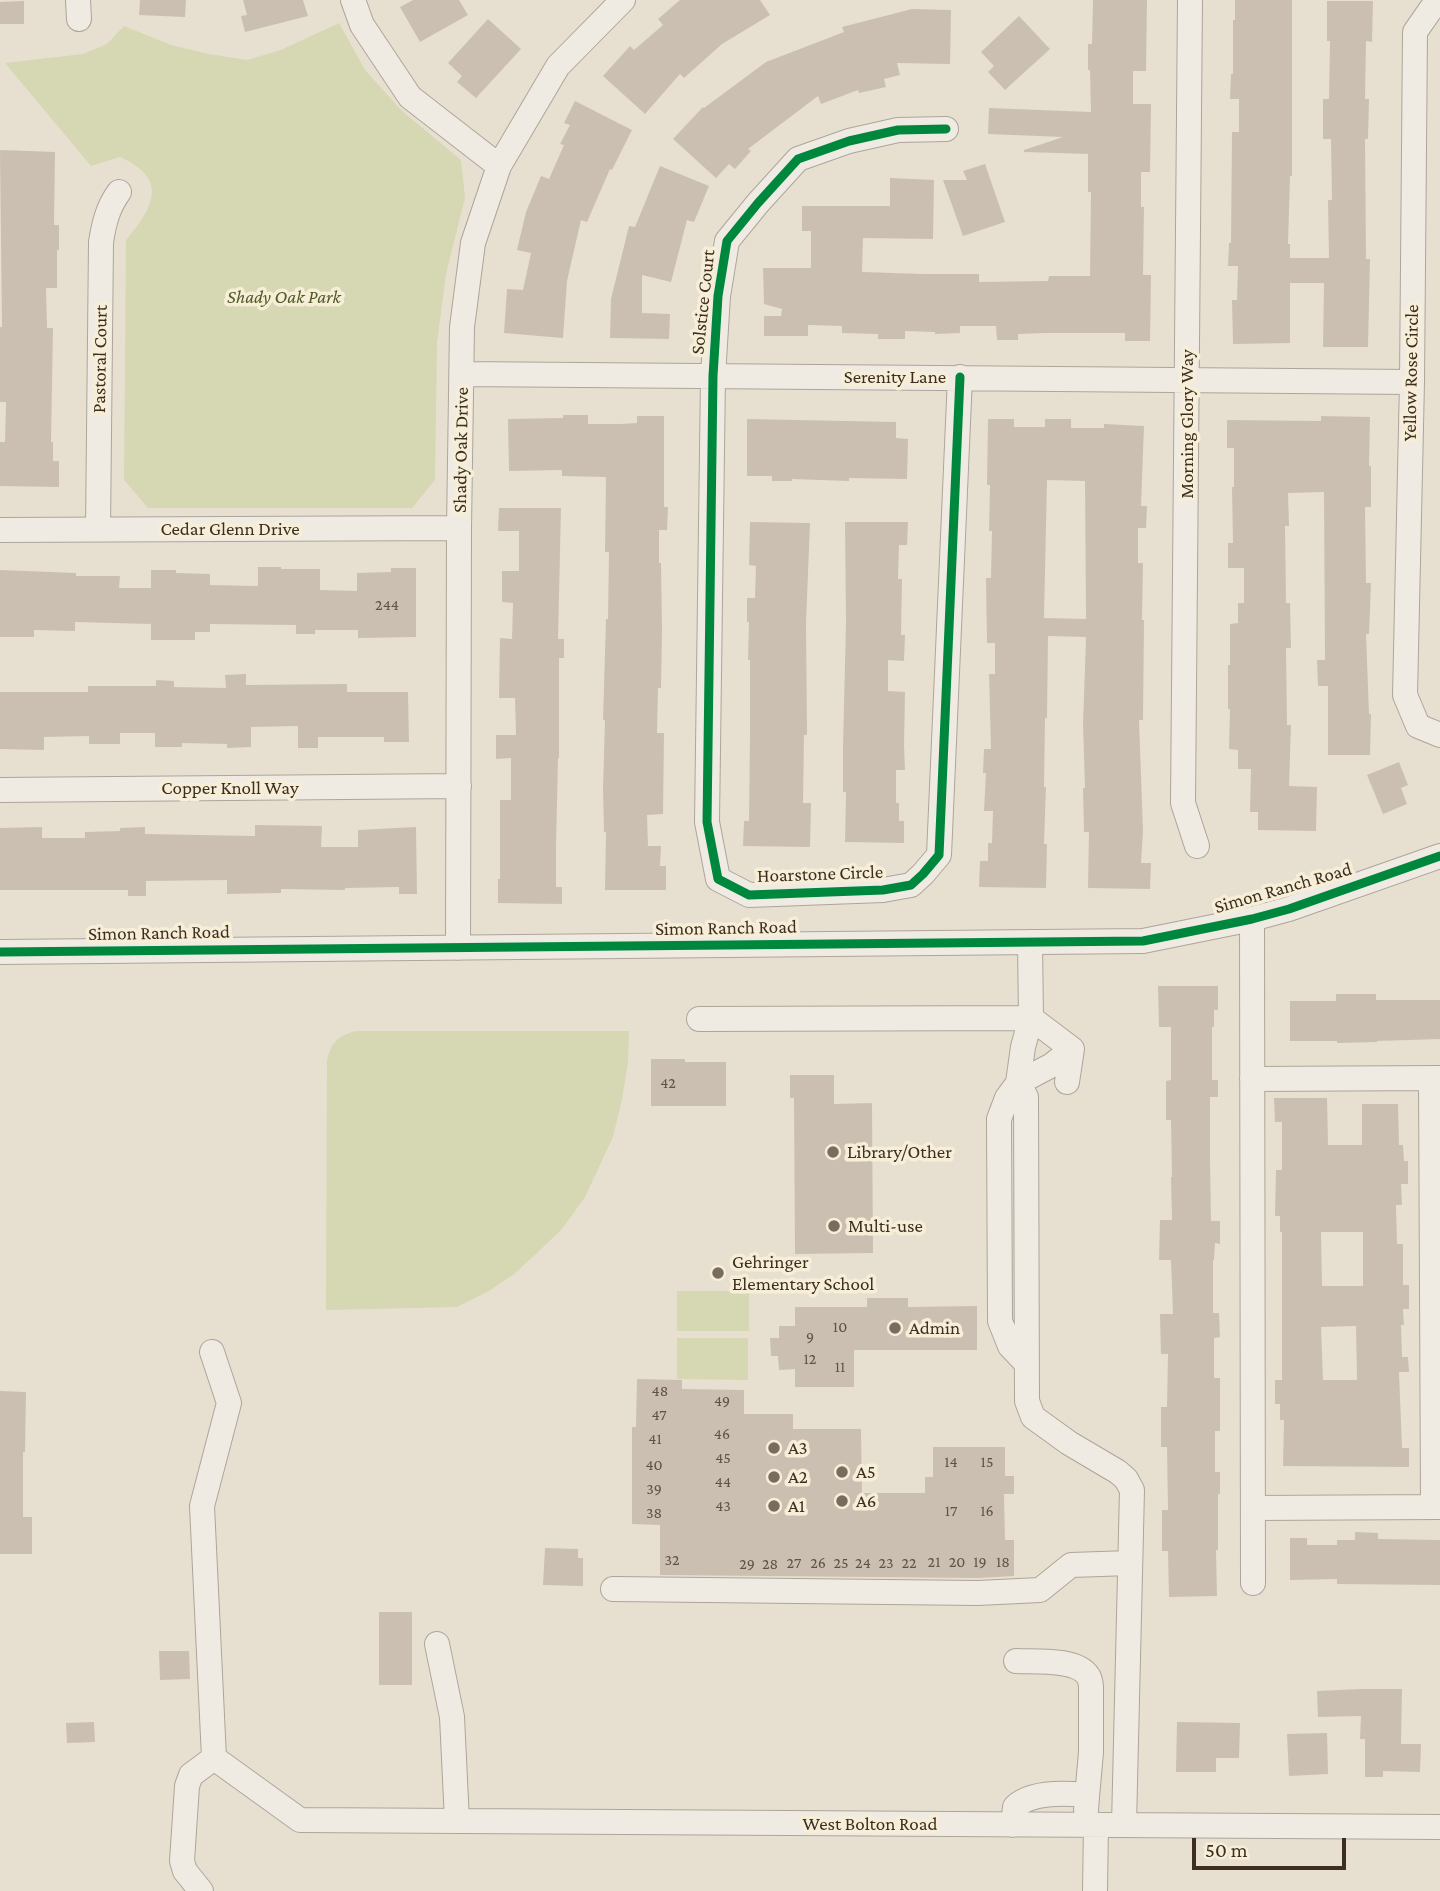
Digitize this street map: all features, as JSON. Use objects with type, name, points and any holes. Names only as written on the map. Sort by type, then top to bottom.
[{"type":"street","points":[[353,0],[362,24],[410,97],[499,166]]},
{"type":"street","name":"Shady Oak Drive","points":[[458,948],[462,327],[473,243],[499,166],[558,66],[623,0]]},
{"type":"street","name":"Morning Glory Way","points":[[1190,0],[1183,803],[1197,846]]},
{"type":"street","name":"Yellow Rose Circle","points":[[1440,3],[1432,9],[1415,32],[1412,382],[1405,695],[1418,726],[1440,735]]},
{"type":"street","name":"Solstice Court","points":[[713,376],[718,296],[727,241],[798,159],[849,141],[898,130],[946,129]]},
{"type":"street","name":"Pastoral Court","points":[[98,529],[101,242],[105,219],[119,192]]},
{"type":"street","name":"Serenity Lane","points":[[462,374],[1412,382]]},
{"type":"street","name":"Hoarstone Circle","points":[[713,376],[707,822],[718,879],[749,895],[883,890],[911,885],[939,855],[960,377]]},
{"type":"street","name":"Cedar Glenn Drive","points":[[0,530],[459,528]]},
{"type":"street","name":"Copper Knoll Way","points":[[0,790],[459,786]]},
{"type":"street","name":"Simon Ranch Road","points":[[0,952],[1143,941],[1289,909],[1440,856]]},
{"type":"street","points":[[1252,919],[1253,1583]]},
{"type":"street","points":[[1030,942],[1031,1018],[1017,1083],[1026,1097],[1027,1401],[1033,1417],[1069,1443],[1118,1472],[1132,1490],[1124,1825]]},
{"type":"street","points":[[699,1019],[1031,1018],[1072,1049]]},
{"type":"street","points":[[1067,1082],[1072,1049]]},
{"type":"street","points":[[1017,1083],[1052,1065],[1072,1049]]},
{"type":"street","points":[[1252,1079],[1436,1078],[1436,1506],[1253,1508]]},
{"type":"street","points":[[201,1891],[185,1871],[182,1861],[187,1786],[191,1775],[214,1758],[202,1506],[229,1402],[212,1352]]},
{"type":"street","points":[[613,1589],[978,1593],[1040,1590],[1072,1565],[1130,1563]]},
{"type":"street","points":[[437,1644],[452,1717],[457,1821]]},
{"type":"street","points":[[1016,1661],[1063,1663],[1090,1678],[1091,1752],[1087,1797],[1095,1891]]},
{"type":"street","name":"West Bolton Road","points":[[214,1758],[300,1820],[1440,1827]]},
{"type":"street","points":[[1013,1825],[1015,1807],[1025,1799],[1078,1794],[1087,1797]]},
{"type":"green space","name":"Shady Oak Park","points":[[339,23],[365,70],[402,111],[461,160],[465,198],[446,274],[437,343],[435,480],[412,508],[148,508],[124,480],[126,240],[149,205],[151,184],[146,175],[120,157],[91,166],[5,63],[83,54],[107,44],[124,26],[171,45],[247,60],[281,50]]},
{"type":"green space","points":[[355,1031],[629,1031],[628,1062],[613,1137],[585,1197],[562,1229],[514,1274],[489,1291],[457,1307],[326,1310],[327,1061],[336,1041]]},
{"type":"green space","points":[[677,1291],[749,1291],[749,1331],[677,1331]]},
{"type":"green space","points":[[677,1338],[748,1338],[748,1380],[677,1379]]},
{"type":"building","points":[[140,0],[186,0],[185,17],[139,15]]},
{"type":"building","points":[[243,0],[303,0],[308,16],[245,32],[241,16],[247,15]]},
{"type":"building","points":[[413,0],[459,0],[468,15],[420,42],[400,7]]},
{"type":"building","points":[[680,0],[760,0],[770,15],[722,44],[684,78],[680,74],[645,114],[603,76],[630,46],[634,50],[663,25],[658,19]]},
{"type":"building","points":[[1093,0],[1147,0],[1146,71],[1133,71],[1133,104],[1151,104],[1150,172],[1141,172],[1141,207],[1144,207],[1143,275],[1151,275],[1150,341],[1125,341],[1125,333],[1018,334],[1018,340],[997,340],[996,326],[960,326],[960,333],[905,331],[905,339],[878,339],[878,334],[842,333],[842,326],[808,325],[808,336],[764,336],[764,316],[781,316],[782,309],[764,304],[763,268],[811,268],[811,231],[802,231],[802,206],[890,206],[890,178],[934,180],[933,239],[863,238],[862,272],[979,274],[979,282],[1048,281],[1049,276],[1090,276],[1091,192],[1088,192],[1088,154],[1024,152],[1063,137],[988,134],[989,108],[1091,112],[1088,44],[1092,44]]},
{"type":"building","points":[[1235,0],[1292,0],[1292,176],[1288,244],[1290,258],[1329,258],[1331,139],[1323,139],[1323,99],[1329,99],[1330,41],[1327,41],[1327,1],[1373,1],[1372,42],[1366,41],[1365,99],[1369,99],[1368,139],[1365,139],[1366,259],[1370,259],[1368,347],[1323,347],[1324,283],[1290,283],[1290,343],[1233,344],[1232,300],[1237,300],[1238,266],[1228,266],[1231,243],[1232,132],[1239,132],[1239,99],[1230,99]]},
{"type":"building","points":[[24,1],[24,24],[0,24],[0,2]]},
{"type":"building","points":[[912,9],[951,10],[950,64],[897,63],[900,75],[884,79],[886,87],[859,93],[858,90],[821,104],[818,96],[748,149],[751,151],[735,169],[729,164],[716,178],[673,139],[703,107],[766,62],[844,32],[842,27]]},
{"type":"building","points":[[1019,16],[1050,49],[1005,90],[988,72],[994,66],[981,52]]},
{"type":"building","points":[[488,19],[521,49],[476,98],[457,82],[462,76],[448,63]]},
{"type":"building","points":[[575,101],[632,130],[612,170],[610,169],[587,222],[581,220],[567,281],[563,338],[504,333],[507,289],[523,290],[531,253],[517,250],[526,212],[541,176],[549,179],[564,145],[560,144],[570,125],[564,123]]},
{"type":"building","points":[[0,150],[55,152],[54,225],[59,225],[57,288],[46,288],[47,328],[53,328],[51,442],[53,461],[59,461],[59,487],[0,486],[0,442],[5,442],[6,402],[0,402]]},
{"type":"building","points":[[985,164],[1005,222],[963,236],[943,180],[967,180],[963,171]]},
{"type":"building","points":[[660,166],[709,186],[694,222],[687,220],[671,282],[642,275],[642,313],[670,314],[669,339],[610,338],[611,299],[629,226],[635,227]]},
{"type":"building","points":[[563,415],[588,415],[588,424],[637,423],[637,416],[664,416],[664,507],[668,507],[667,530],[659,530],[662,630],[657,733],[664,733],[663,814],[647,815],[648,846],[661,846],[660,866],[666,866],[666,890],[605,890],[603,720],[609,552],[605,552],[606,477],[562,476],[562,470],[509,471],[508,419],[563,418]]},
{"type":"building","points":[[1321,416],[1370,417],[1371,507],[1365,507],[1366,583],[1371,583],[1369,634],[1366,634],[1371,714],[1370,755],[1328,755],[1328,686],[1318,686],[1317,660],[1325,660],[1324,492],[1288,493],[1289,526],[1285,526],[1286,603],[1290,603],[1291,648],[1286,648],[1287,725],[1291,725],[1289,786],[1317,787],[1316,831],[1258,830],[1258,812],[1250,812],[1251,769],[1238,769],[1238,750],[1229,749],[1230,624],[1238,623],[1238,603],[1244,603],[1244,568],[1228,568],[1228,543],[1233,543],[1234,448],[1227,448],[1227,420],[1321,421]]},
{"type":"building","points":[[747,419],[896,422],[896,438],[908,439],[907,479],[772,481],[772,476],[747,476]]},
{"type":"building","points":[[988,419],[1014,419],[1014,427],[1045,427],[1045,419],[1071,419],[1071,428],[1104,428],[1104,424],[1144,426],[1141,506],[1147,506],[1146,528],[1138,528],[1138,563],[1143,563],[1144,620],[1143,720],[1139,720],[1143,831],[1141,863],[1151,863],[1150,889],[1088,888],[1089,832],[1084,832],[1083,788],[1086,637],[1048,636],[1044,787],[1046,888],[979,887],[980,861],[988,861],[988,843],[992,843],[993,811],[984,811],[986,773],[983,773],[984,749],[991,749],[989,674],[995,674],[995,643],[987,643],[986,578],[991,578],[992,531],[989,531],[990,485],[987,485]],"holes":[[[1047,480],[1085,481],[1086,619],[1044,618]]]},
{"type":"building","points":[[499,508],[561,508],[558,639],[564,639],[564,658],[559,658],[556,887],[562,887],[562,904],[498,903],[500,800],[511,800],[511,758],[496,759],[496,735],[516,735],[515,698],[499,698],[500,638],[512,639],[513,603],[502,602],[502,571],[519,571],[519,531],[498,531]]},
{"type":"building","points":[[750,522],[810,523],[806,623],[807,735],[804,735],[803,803],[811,803],[810,847],[743,846],[744,821],[749,821],[750,660],[747,598],[755,598],[756,566],[749,565]]},
{"type":"building","points":[[845,522],[908,522],[907,545],[899,545],[898,579],[902,579],[901,635],[905,635],[904,661],[888,660],[888,691],[905,692],[905,770],[896,770],[896,803],[899,803],[899,821],[904,821],[904,843],[845,842]]},
{"type":"building","points":[[258,567],[320,569],[320,590],[357,591],[357,573],[391,572],[391,568],[416,568],[416,637],[358,638],[358,630],[315,630],[315,634],[296,634],[296,625],[210,624],[210,632],[195,632],[195,640],[151,640],[151,624],[75,622],[75,631],[34,630],[34,637],[0,637],[0,570],[76,573],[76,576],[120,576],[119,588],[151,588],[151,570],[210,574],[210,585],[258,586]]},
{"type":"building","points":[[246,674],[246,685],[347,684],[347,692],[408,692],[409,742],[384,742],[384,737],[318,737],[318,748],[298,748],[298,726],[251,727],[251,747],[227,748],[227,744],[182,743],[182,747],[155,747],[155,733],[120,733],[120,744],[89,744],[89,736],[44,737],[44,750],[0,749],[0,692],[88,692],[88,686],[156,686],[156,680],[174,681],[174,687],[226,688],[225,675]]},
{"type":"building","points":[[1399,762],[1408,785],[1401,788],[1407,804],[1383,814],[1367,775]]},
{"type":"building","points":[[255,825],[322,826],[321,847],[358,847],[358,830],[416,827],[417,894],[399,894],[399,887],[281,889],[281,893],[227,894],[227,880],[146,881],[146,896],[128,896],[128,890],[0,890],[0,828],[42,827],[42,838],[85,838],[85,832],[145,827],[145,834],[255,836]]},
{"type":"building","points":[[1158,986],[1218,986],[1218,1010],[1214,1010],[1212,1027],[1212,1080],[1218,1080],[1218,1097],[1210,1097],[1211,1221],[1220,1221],[1220,1244],[1215,1243],[1213,1260],[1213,1313],[1219,1313],[1220,1337],[1214,1338],[1214,1378],[1220,1378],[1220,1431],[1215,1431],[1215,1472],[1220,1472],[1216,1550],[1217,1596],[1169,1597],[1168,1551],[1162,1551],[1162,1510],[1168,1510],[1167,1447],[1161,1447],[1161,1407],[1167,1407],[1168,1354],[1161,1354],[1160,1314],[1173,1314],[1171,1260],[1159,1260],[1160,1220],[1172,1220],[1171,1120],[1166,1120],[1166,1081],[1171,1080],[1171,1027],[1159,1027]]},
{"type":"building","points":[[1336,994],[1376,994],[1376,1000],[1440,1000],[1440,1039],[1337,1043],[1290,1041],[1290,1001],[1336,1001]]},
{"type":"building","points":[[651,1059],[726,1062],[726,1106],[651,1106]]},
{"type":"building","points":[[790,1075],[834,1075],[834,1104],[872,1103],[873,1253],[795,1254],[794,1098],[790,1098]]},
{"type":"building","points":[[1274,1098],[1327,1098],[1328,1145],[1362,1145],[1362,1104],[1398,1104],[1399,1145],[1403,1145],[1404,1161],[1408,1161],[1408,1184],[1401,1184],[1402,1205],[1396,1205],[1397,1244],[1403,1244],[1403,1285],[1409,1285],[1409,1309],[1403,1309],[1404,1325],[1401,1325],[1402,1357],[1408,1357],[1409,1372],[1399,1372],[1402,1448],[1409,1448],[1409,1467],[1283,1466],[1284,1420],[1280,1420],[1280,1404],[1275,1404],[1275,1380],[1282,1380],[1282,1232],[1280,1216],[1275,1216],[1276,1170],[1282,1170],[1282,1122],[1275,1122]],"holes":[[[1321,1232],[1363,1232],[1363,1286],[1322,1286]],[[1356,1326],[1357,1380],[1323,1380],[1321,1327]]]},
{"type":"building","points":[[867,1298],[908,1298],[908,1307],[977,1306],[977,1350],[854,1350],[854,1387],[795,1387],[795,1369],[779,1370],[778,1356],[771,1356],[770,1338],[779,1338],[779,1326],[795,1326],[795,1307],[867,1307]]},
{"type":"building","points":[[637,1379],[682,1380],[682,1389],[744,1390],[744,1414],[793,1414],[793,1429],[861,1429],[862,1493],[925,1493],[925,1477],[933,1477],[933,1447],[1005,1447],[1005,1476],[1014,1476],[1014,1494],[1004,1494],[1005,1540],[1014,1540],[1014,1576],[978,1578],[660,1575],[660,1525],[632,1524],[632,1427],[636,1427]]},
{"type":"building","points":[[0,1391],[26,1392],[23,1517],[32,1517],[32,1554],[0,1554]]},
{"type":"building","points":[[1355,1532],[1378,1533],[1378,1539],[1440,1540],[1440,1585],[1337,1584],[1337,1579],[1290,1580],[1290,1538],[1307,1538],[1307,1545],[1337,1545],[1337,1540],[1355,1540]]},
{"type":"building","points":[[545,1548],[578,1549],[578,1558],[583,1558],[583,1586],[543,1585]]},
{"type":"building","points":[[379,1612],[412,1612],[412,1685],[379,1685]]},
{"type":"building","points":[[159,1651],[189,1651],[190,1679],[160,1680]]},
{"type":"building","points":[[1402,1689],[1401,1744],[1421,1744],[1420,1772],[1383,1771],[1383,1777],[1365,1777],[1365,1739],[1360,1739],[1361,1716],[1318,1717],[1317,1691]]},
{"type":"building","points":[[94,1722],[95,1742],[67,1743],[66,1723]]},
{"type":"building","points":[[1177,1722],[1240,1723],[1239,1758],[1216,1758],[1216,1772],[1176,1772]]},
{"type":"building","points":[[1327,1733],[1328,1774],[1289,1776],[1287,1734]]},
{"type":"cycle path","points":[[946,129],[898,130],[849,141],[798,159],[727,241],[718,296],[713,376],[707,822],[718,879],[749,895],[883,890],[911,885],[939,855],[960,377]]},
{"type":"cycle path","points":[[0,952],[1143,941],[1289,909],[1440,856]]},
{"type":"place","name":"Library/Other","points":[[833,1152]]},
{"type":"place","name":"Multi-use","points":[[834,1226]]},
{"type":"place","name":"Gehringer Elementary School","points":[[718,1273]]},
{"type":"place","name":"Admin","points":[[895,1328]]},
{"type":"place","name":"A3","points":[[774,1448]]},
{"type":"place","name":"A5","points":[[842,1472]]},
{"type":"place","name":"A2","points":[[774,1477]]},
{"type":"place","name":"A6","points":[[842,1501]]},
{"type":"place","name":"A1","points":[[774,1506]]}]
